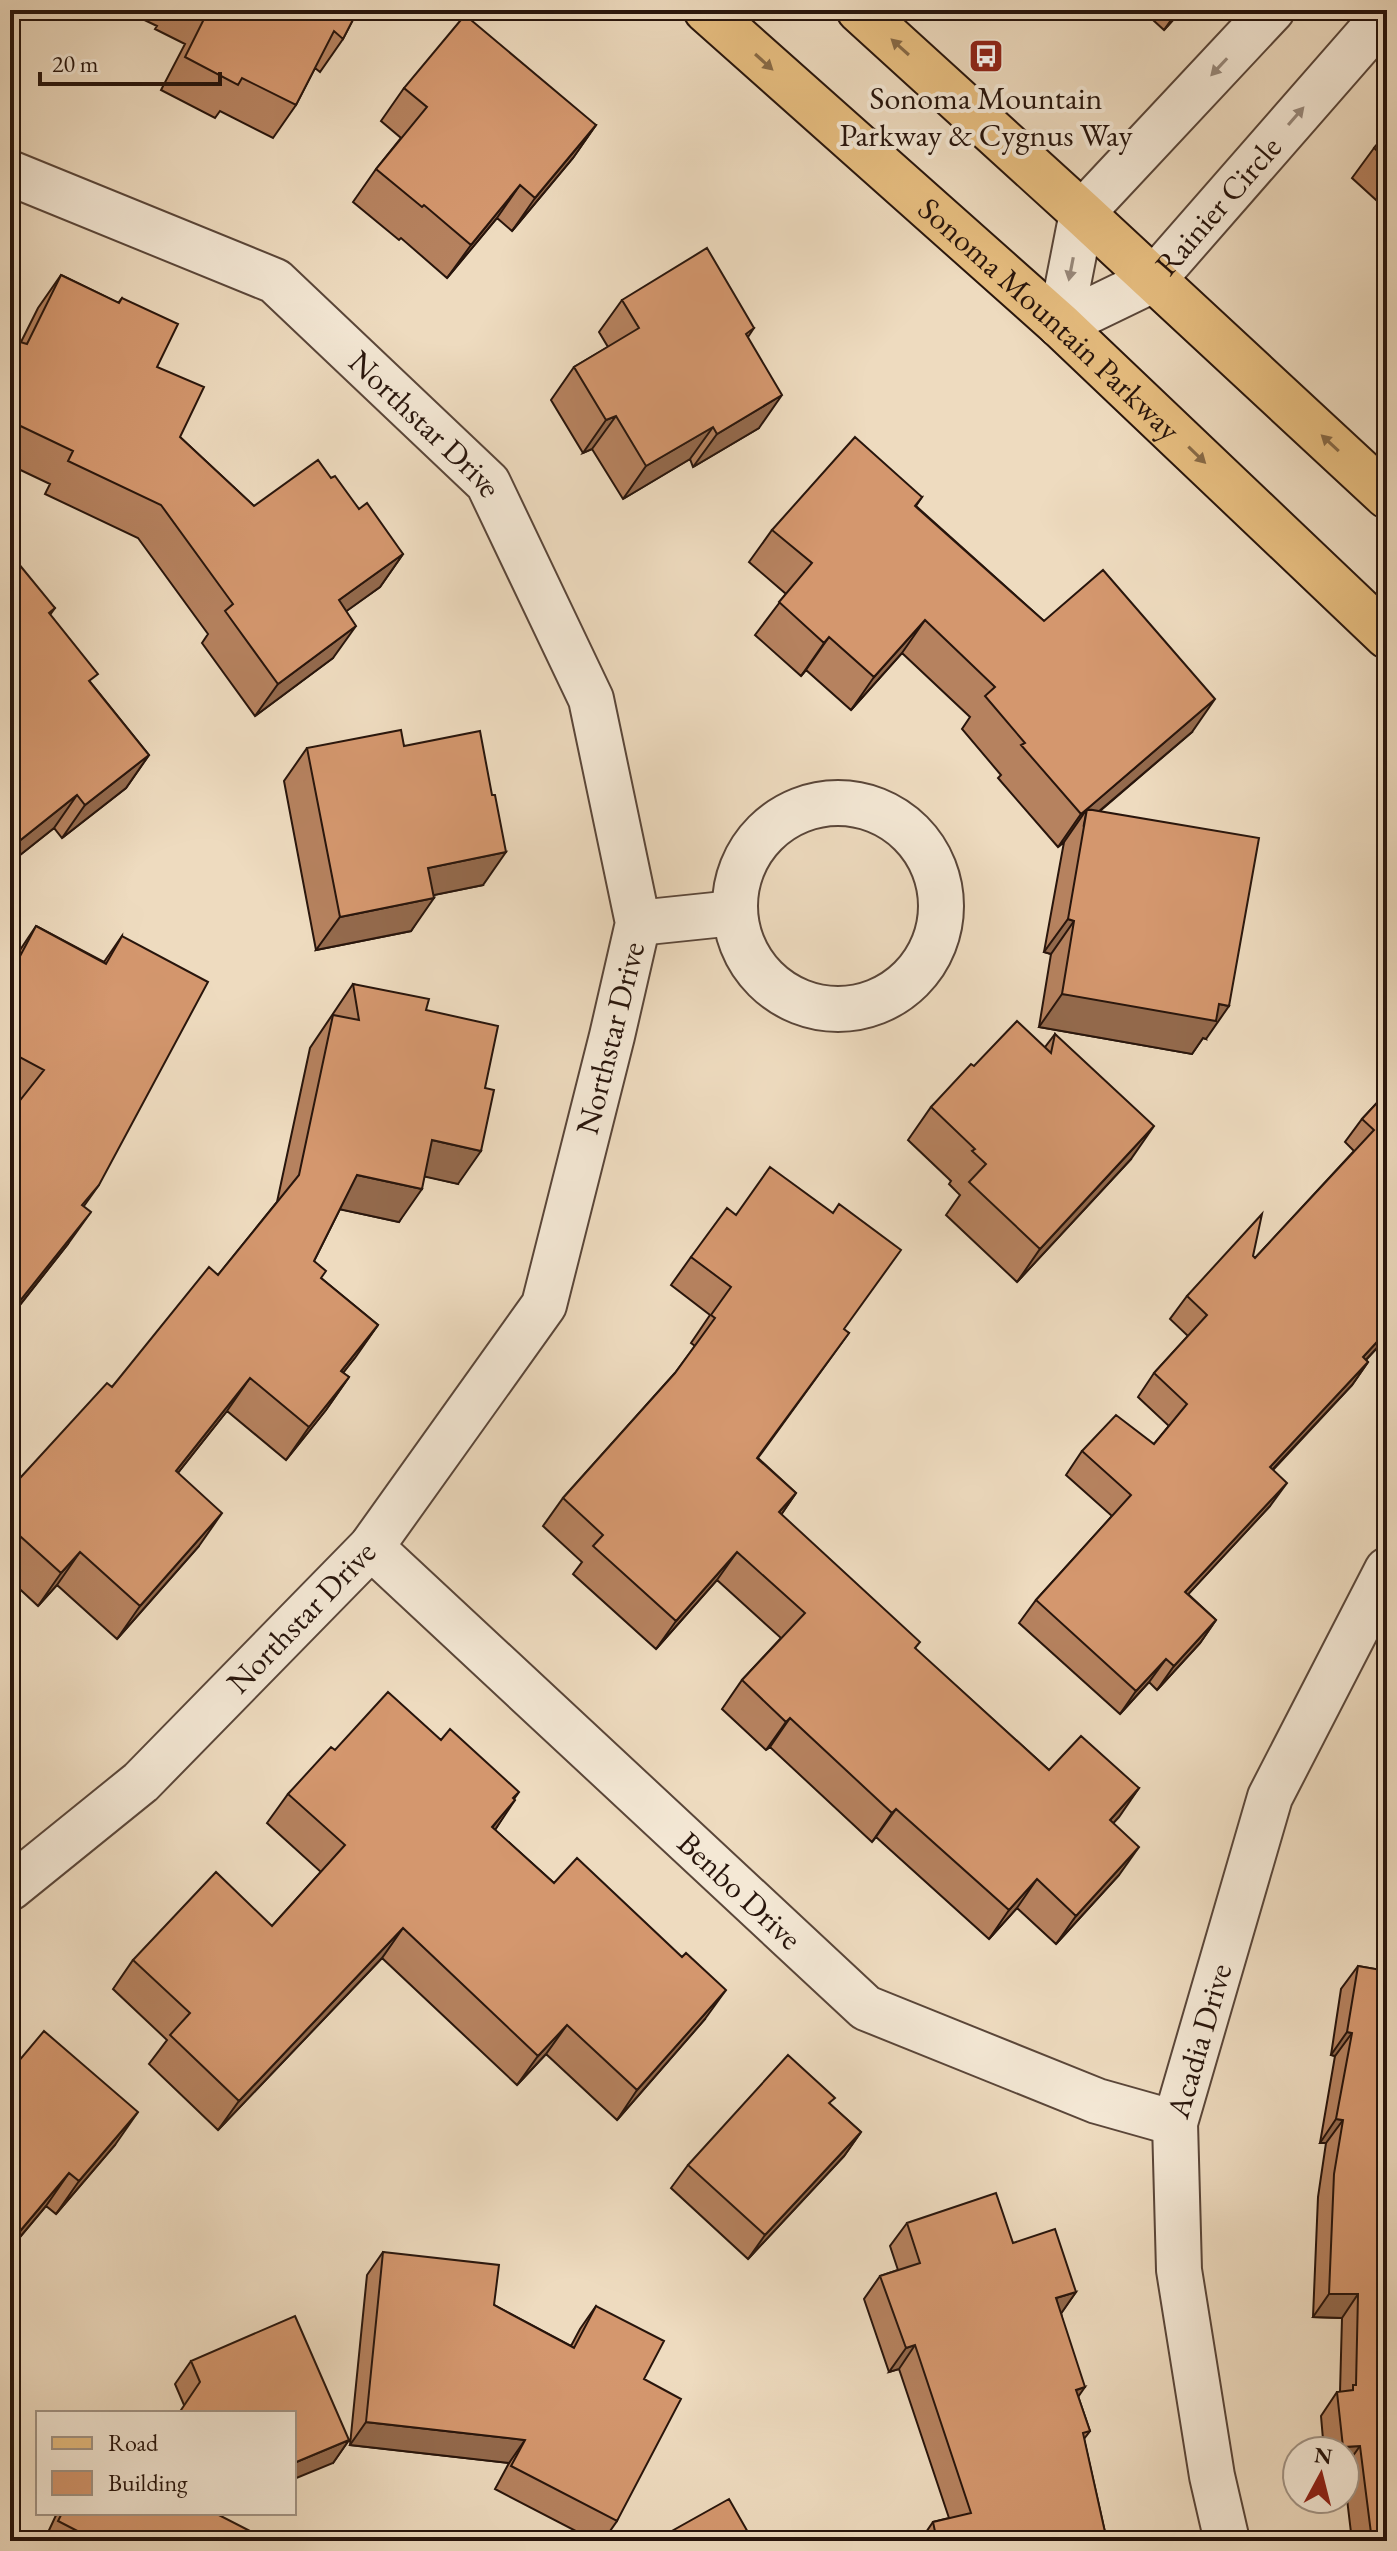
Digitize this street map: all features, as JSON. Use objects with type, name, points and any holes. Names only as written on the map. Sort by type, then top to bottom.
[{"type":"main road","name":"Sonoma Mountain Parkway","points":[[706,10],[1060,325],[1387,636]]},
{"type":"main road","points":[[859,10],[1387,496]]},
{"type":"street","points":[[1060,325],[1082,213],[1272,10]]},
{"type":"street","name":"Rainier Circle","points":[[1060,325],[1153,280],[1376,25],[1383,10]]},
{"type":"street","name":"Northstar Drive","points":[[10,173],[275,281],[488,483],[591,699],[638,923],[544,1305],[371,1547],[141,1782],[10,1888]]},
{"type":"street","points":[[833,803],[866,807],[897,820],[920,843],[937,873],[942,905],[938,937],[924,966],[901,989],[873,1004],[842,1010],[810,1006],[781,993],[757,971],[741,944],[734,913],[737,880],[750,850],[773,825],[801,809],[833,803]]},
{"type":"street","points":[[638,923],[734,913]]},
{"type":"street","name":"Benbo Drive","points":[[371,1547],[866,2008],[1097,2101],[1175,2123]]},
{"type":"street","name":"Acadia Drive","points":[[1227,2541],[1212,2476],[1179,2270],[1175,2123],[1270,1797],[1387,1570]]},
{"type":"building","points":[[206,10],[358,10],[343,39],[334,31],[296,105],[242,78],[238,85],[185,57]]},
{"type":"building","points":[[465,15],[596,125],[535,198],[520,185],[471,245],[376,169],[427,107],[404,88]]},
{"type":"building","points":[[1387,133],[1387,160],[1374,148]]},
{"type":"building","points":[[707,248],[754,328],[746,334],[782,395],[717,434],[713,427],[646,466],[616,416],[606,420],[574,367],[639,328],[622,300]]},
{"type":"building","points":[[61,275],[119,303],[122,298],[178,324],[157,367],[204,387],[180,437],[254,506],[318,460],[331,478],[335,476],[359,509],[367,503],[403,554],[339,600],[356,626],[278,684],[225,611],[233,604],[161,505],[68,461],[73,451],[10,421],[10,339],[27,344]]},
{"type":"building","points":[[855,437],[922,497],[915,506],[1044,621],[1103,570],[1215,699],[1081,814],[1021,745],[1025,743],[985,696],[995,687],[925,620],[874,677],[829,637],[824,643],[779,602],[812,563],[772,530]]},
{"type":"building","points":[[18,563],[55,608],[49,613],[98,674],[89,681],[149,755],[85,805],[77,795],[18,842],[10,832],[10,569]]},
{"type":"building","points":[[401,730],[404,746],[480,731],[506,852],[428,868],[434,898],[340,917],[307,748]]},
{"type":"building","points":[[1087,809],[1259,838],[1229,1006],[1219,1004],[1216,1021],[1062,994],[1074,921],[1068,919]]},
{"type":"building","points":[[36,926],[106,964],[122,936],[208,982],[99,1185],[82,1205],[91,1212],[11,1312],[18,1318],[10,1327],[10,1113],[44,1070],[10,1052],[10,975]]},
{"type":"building","points":[[353,984],[429,999],[426,1010],[498,1026],[485,1088],[494,1090],[481,1151],[432,1140],[422,1189],[357,1175],[314,1261],[326,1271],[321,1278],[378,1325],[341,1371],[349,1377],[309,1427],[250,1378],[176,1471],[222,1513],[140,1606],[80,1552],[61,1573],[10,1527],[10,1489],[107,1383],[112,1387],[209,1267],[218,1275],[299,1175],[333,1015],[359,1020]]},
{"type":"building","points":[[1017,1021],[1051,1053],[1055,1034],[1154,1126],[1040,1249],[969,1182],[986,1164],[972,1151],[975,1149],[931,1107]]},
{"type":"building","points":[[1387,1092],[1387,1331],[1363,1357],[1368,1362],[1270,1467],[1287,1483],[1185,1592],[1216,1620],[1174,1666],[1166,1659],[1136,1691],[1036,1600],[1131,1495],[1082,1451],[1116,1415],[1154,1444],[1187,1404],[1154,1373],[1207,1315],[1187,1296],[1262,1214],[1255,1258],[1374,1130],[1362,1119]]},
{"type":"building","points":[[770,1167],[833,1213],[839,1204],[901,1250],[844,1329],[849,1333],[757,1458],[796,1493],[779,1512],[920,1642],[915,1648],[1049,1770],[1081,1736],[1139,1788],[1110,1820],[1139,1847],[1076,1916],[1037,1879],[1009,1910],[896,1809],[892,1813],[790,1718],[786,1722],[742,1680],[805,1613],[737,1552],[676,1621],[593,1546],[603,1535],[563,1498],[675,1373],[715,1318],[711,1315],[731,1287],[691,1257],[727,1208],[736,1215]]},
{"type":"building","points":[[10,1655],[16,1665],[10,1669]]},
{"type":"building","points":[[388,1692],[441,1740],[450,1729],[519,1792],[492,1827],[554,1883],[577,1858],[682,1957],[686,1953],[726,1990],[637,2090],[567,2025],[538,2056],[403,1928],[239,2101],[170,2035],[190,2013],[133,1960],[216,1872],[272,1926],[345,1845],[288,1794],[331,1747],[335,1750]]},
{"type":"building","points":[[1358,1966],[1387,1971],[1387,2541],[1372,2541],[1361,2435],[1342,2435],[1337,2392],[1353,2390],[1353,2385],[1356,2385],[1358,2294],[1329,2294],[1334,2174],[1343,2120],[1336,2119],[1352,2033],[1347,2032]]},
{"type":"building","points":[[44,2031],[138,2112],[79,2181],[69,2173],[10,2243],[10,2066],[13,2068]]},
{"type":"building","points":[[788,2055],[835,2098],[829,2103],[861,2132],[765,2235],[688,2165]]},
{"type":"building","points":[[996,2193],[1013,2243],[1055,2229],[1076,2292],[1056,2298],[1085,2387],[1076,2390],[1090,2431],[1083,2433],[1107,2541],[937,2541],[933,2522],[971,2513],[915,2345],[906,2348],[880,2276],[920,2263],[907,2223]]},
{"type":"building","points":[[383,2252],[499,2265],[494,2305],[574,2348],[596,2306],[664,2341],[644,2379],[681,2399],[617,2521],[511,2466],[525,2440],[366,2422]]},
{"type":"building","points":[[295,2316],[349,2440],[296,2462],[296,2411],[180,2411],[200,2382],[191,2361]]},
{"type":"building","points":[[729,2499],[753,2541],[654,2541]]},
{"type":"building","points":[[61,2515],[219,2515],[252,2532],[248,2541],[92,2541],[58,2521]]},
{"type":"place","name":"Sonoma Mountain Parkway & Cygnus Way","points":[[986,56]]}]
